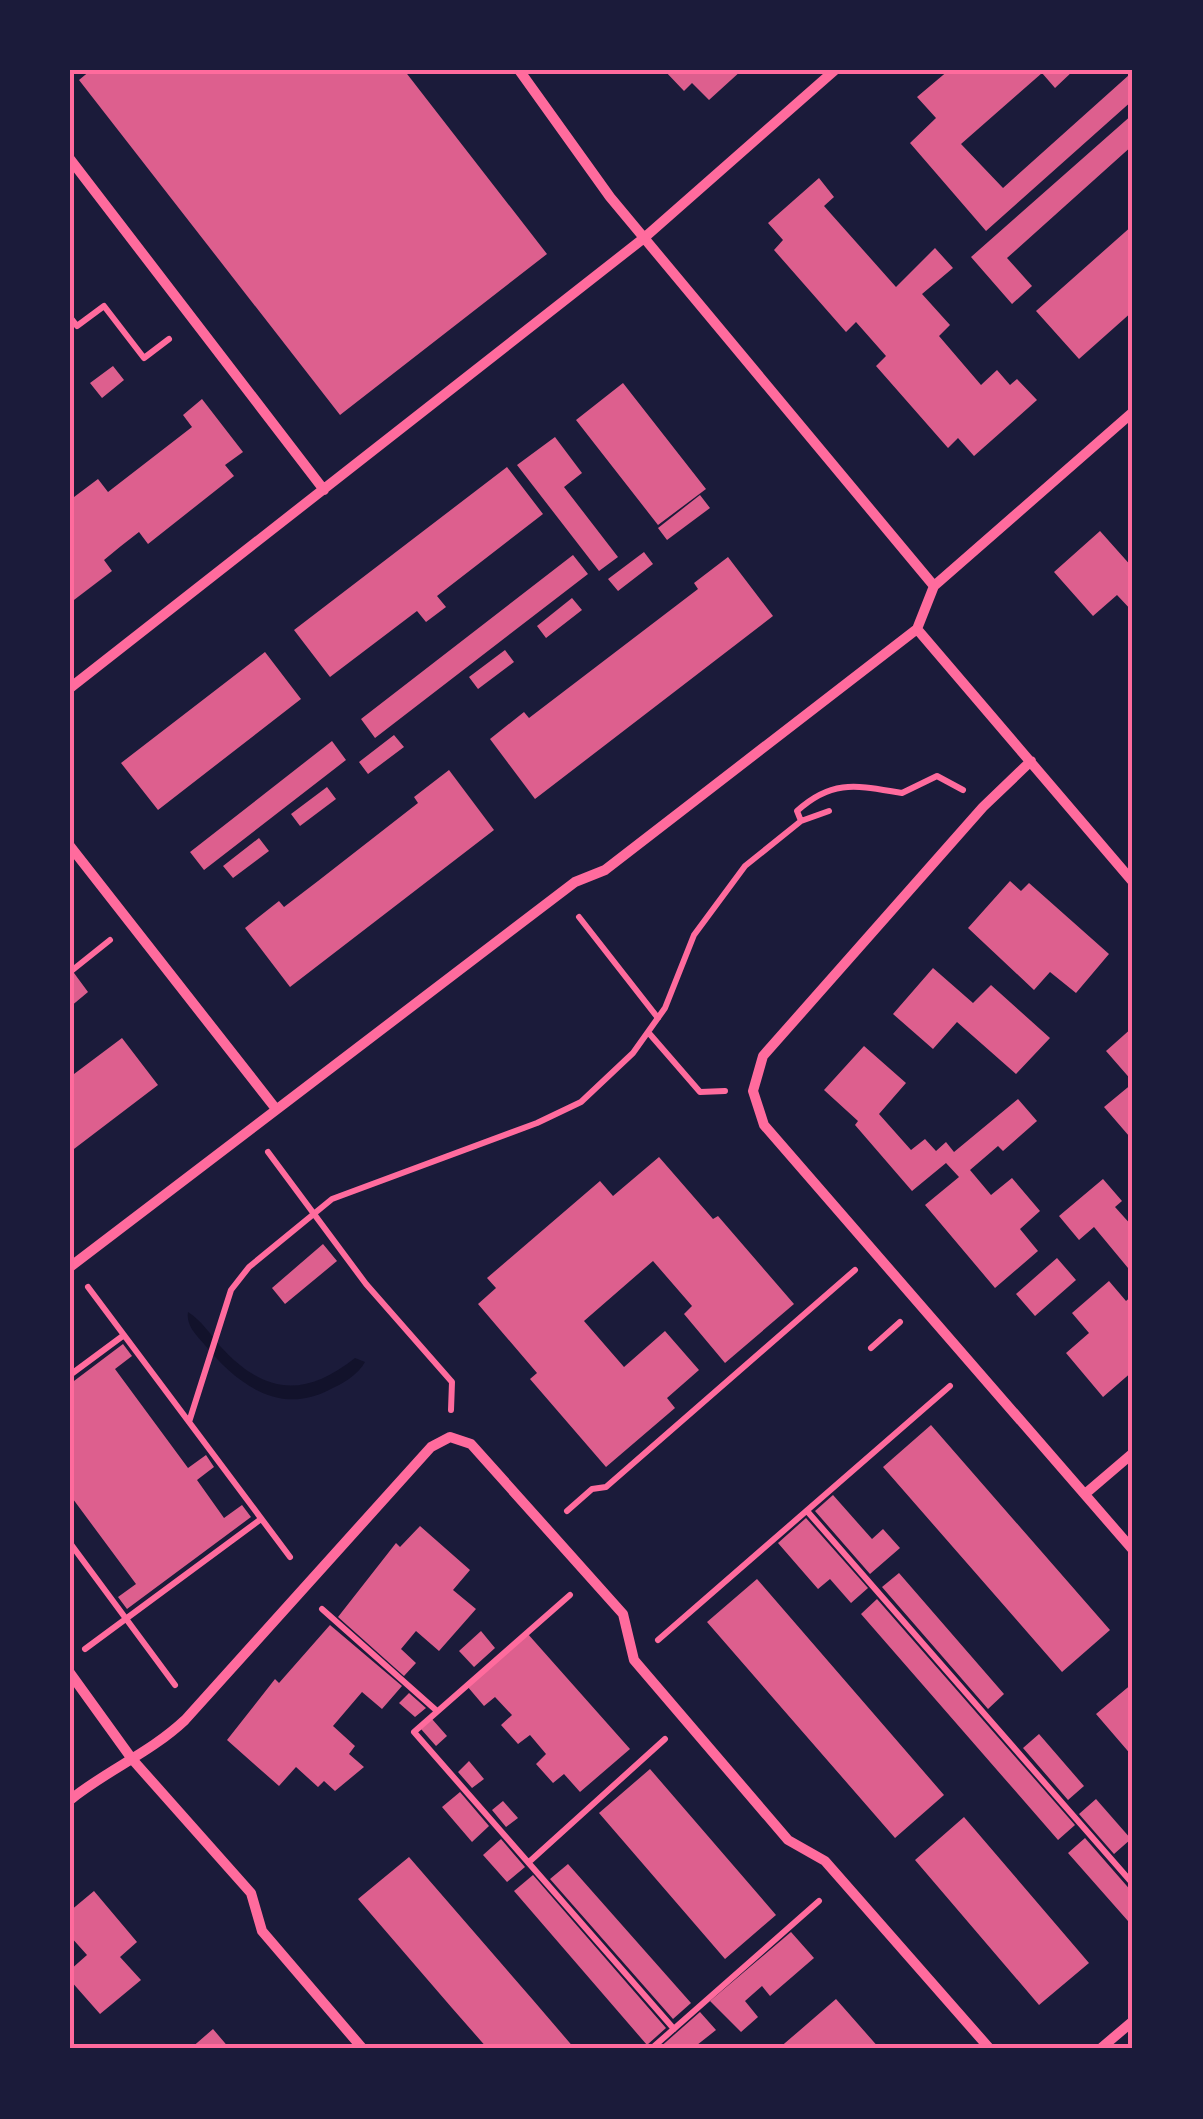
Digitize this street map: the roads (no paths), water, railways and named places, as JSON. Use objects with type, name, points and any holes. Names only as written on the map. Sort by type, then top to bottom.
[{"type":"street","points":[[519,70],[644,238],[934,586]]},
{"type":"street","points":[[70,688],[644,238],[835,70]]},
{"type":"street","points":[[70,159],[324,490]]},
{"type":"street","points":[[71,1266],[560,893],[604,870],[916,630],[934,586],[1133,412]]},
{"type":"street","points":[[916,630],[1133,882]]},
{"type":"street","points":[[1031,762],[983,807],[763,1056],[753,1091],[764,1125],[1133,1550]]},
{"type":"street","points":[[70,846],[276,1109]]},
{"type":"street","points":[[70,1800],[163,1741],[431,1447],[450,1436],[470,1444],[622,1614],[634,1660],[788,1840],[825,1861],[990,2049]]},
{"type":"street","points":[[1085,1494],[1133,1453]]},
{"type":"street","points":[[70,1673],[132,1759],[251,1893],[262,1931],[363,2049]]},
{"type":"street","points":[[1100,2049],[1133,2021]]}]
